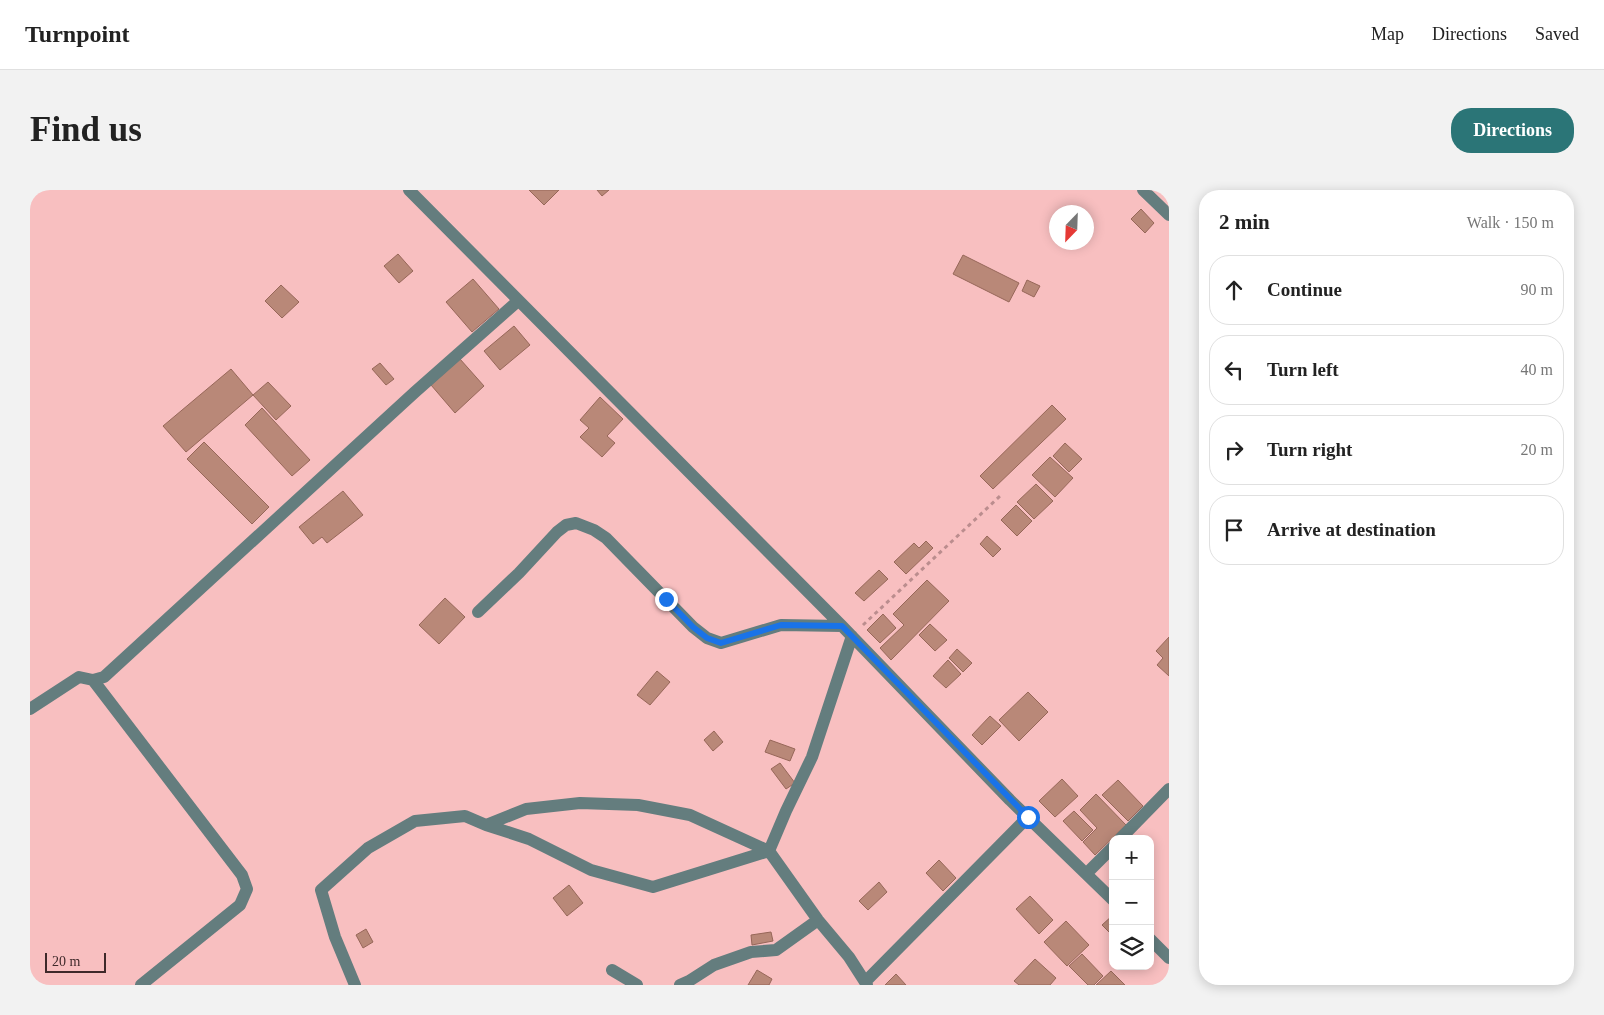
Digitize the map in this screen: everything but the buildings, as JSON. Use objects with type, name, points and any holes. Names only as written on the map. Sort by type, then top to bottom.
[{"type":"street","points":[[409,190],[852,636],[1028,817],[1109,896]]},
{"type":"street","points":[[1143,190],[1169,215]]},
{"type":"street","points":[[30,709],[79,677],[93,680],[104,677],[518,300]]},
{"type":"street","points":[[478,612],[519,573],[557,532],[566,525],[576,522],[606,538],[693,627],[707,638],[721,643],[781,625],[842,626]]},
{"type":"street","points":[[355,985],[335,937],[321,890],[368,848],[415,821],[465,816],[529,839],[591,870],[653,888],[769,851],[812,757],[852,636]]},
{"type":"street","points":[[93,680],[242,875],[247,889],[240,905],[141,985]]},
{"type":"street","points":[[1124,835],[1169,789]]},
{"type":"street","points":[[486,825],[526,809],[580,803],[638,805],[690,815],[769,851],[818,920],[834,938],[867,983],[1028,817]]},
{"type":"street","points":[[1086,873],[1109,850]]},
{"type":"street","points":[[680,985],[714,965],[751,952],[776,950],[818,920]]},
{"type":"street","points":[[1154,943],[1169,958]]},
{"type":"street","points":[[612,970],[637,985]]},
{"type":"path","points":[[852,636],[1000,496]]},
{"type":"route","points":[[666,599],[693,627],[707,638],[721,643],[781,625],[842,626],[1028,817]]}]
